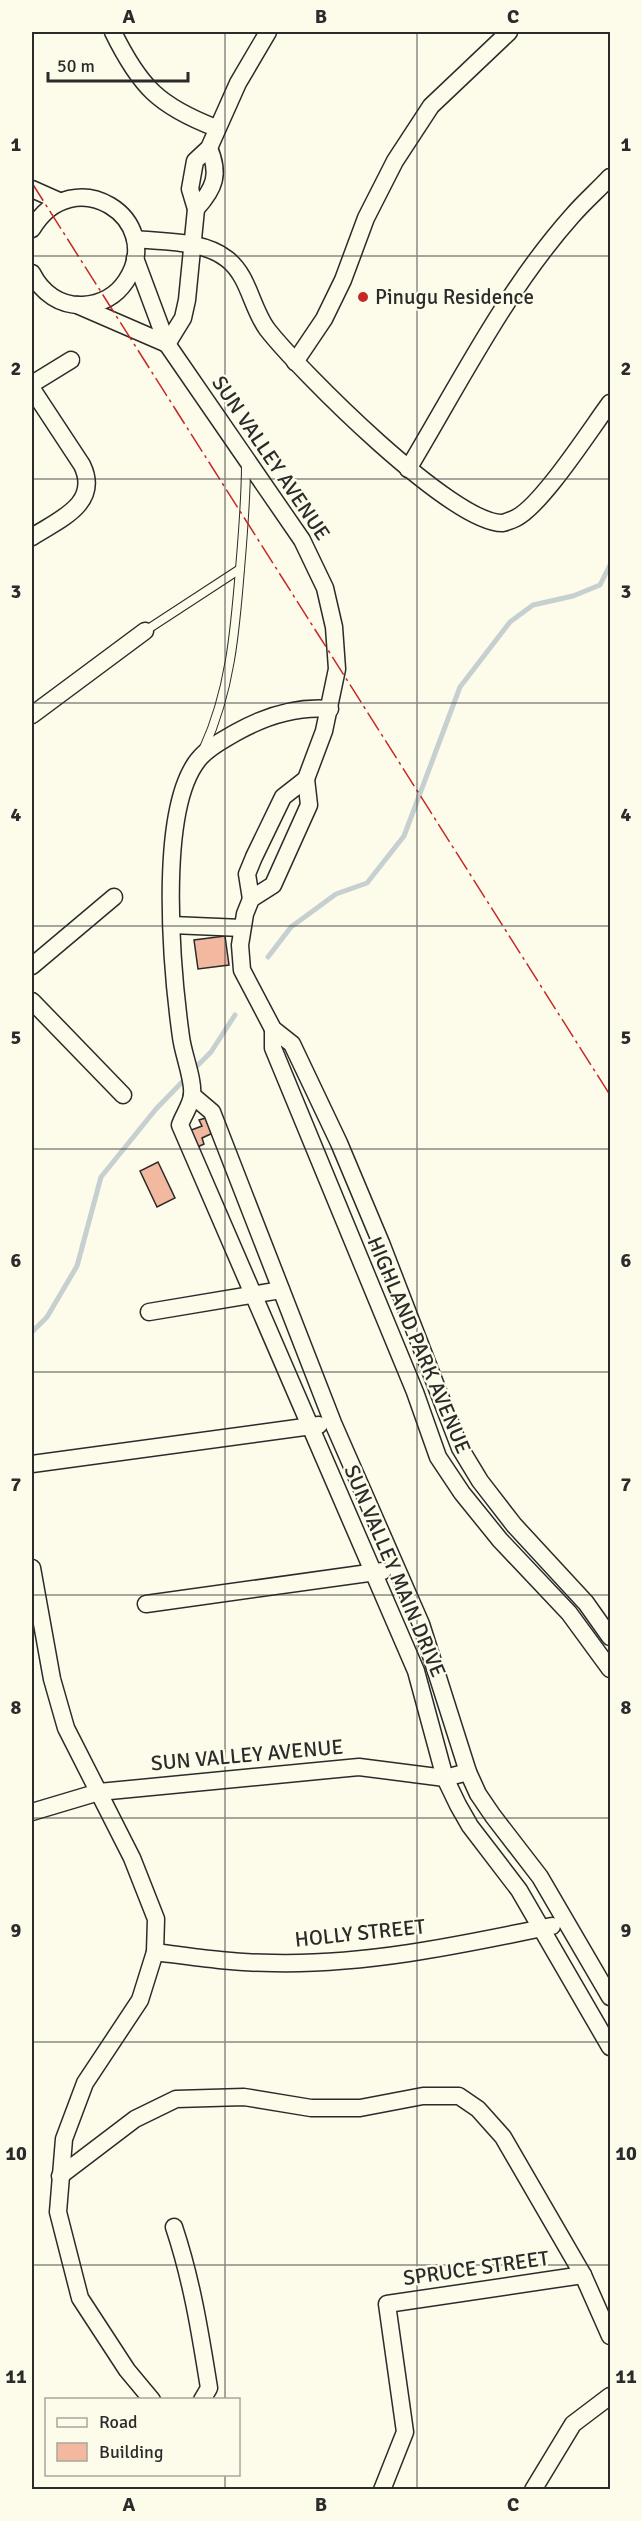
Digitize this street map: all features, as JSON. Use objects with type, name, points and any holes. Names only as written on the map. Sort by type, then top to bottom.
[{"type":"street","points":[[113,32],[129,63],[151,92],[179,113],[216,128]]},
{"type":"street","points":[[32,273],[48,294],[61,302],[76,305],[167,344],[183,318],[196,209],[211,193],[216,166],[209,148],[216,128],[268,32]]},
{"type":"street","points":[[295,362],[324,319],[343,280],[366,218],[395,161],[431,106],[510,32]]},
{"type":"street","points":[[408,469],[537,260],[572,216],[610,177]]},
{"type":"street","points":[[32,189],[59,201]]},
{"type":"street","points":[[32,229],[43,213],[59,201],[74,197],[91,197],[106,202],[124,218],[135,239],[135,258],[130,274],[121,288],[108,298],[93,304],[76,305]]},
{"type":"street","points":[[135,239],[214,251],[239,270],[266,327],[295,362],[342,411],[408,469],[473,514],[503,523],[517,517],[534,504],[610,403]]},
{"type":"street","name":"SUN VALLEY AVENUE","points":[[135,258],[167,344],[302,540],[325,588],[334,627],[337,669],[330,708]]},
{"type":"street","points":[[32,384],[71,360]]},
{"type":"street","points":[[32,389],[88,477],[88,488],[74,509],[32,537]]},
{"type":"street","points":[[32,715],[145,631]]},
{"type":"street","points":[[191,1090],[181,1038],[172,926],[171,867],[174,820],[184,788],[198,760],[221,740],[253,722],[309,707],[330,708],[306,779],[309,805],[273,885],[251,899]]},
{"type":"street","name":"HIGHLAND PARK AVENUE","points":[[306,779],[283,797],[247,874],[251,899],[242,928],[240,945],[242,970],[273,1029],[292,1044],[339,1143],[381,1243],[460,1448],[480,1481],[514,1526],[586,1604],[610,1637]]},
{"type":"street","points":[[269,826],[294,838]]},
{"type":"street","points":[[32,966],[114,897]]},
{"type":"street","points":[[172,926],[242,928]]},
{"type":"street","points":[[32,1001],[123,1095]]},
{"type":"street","name":"HIGHLAND PARK AVENUE","points":[[273,1029],[273,1048],[438,1456],[477,1512],[569,1613],[610,1669]]},
{"type":"street","name":"SUN VALLEY MAIN DRIVE","points":[[610,1997],[540,1876],[478,1794],[468,1772],[421,1624],[333,1423],[212,1112],[191,1090],[180,1125],[308,1426],[416,1671],[445,1778],[470,1826],[519,1890],[610,2047]]},
{"type":"street","points":[[149,1312],[281,1290]]},
{"type":"street","points":[[32,1464],[333,1423]]},
{"type":"street","points":[[32,1568],[52,1679],[66,1728],[146,1890],[156,1919],[155,1952],[140,2000],[85,2083],[64,2139],[58,2212],[80,2298],[127,2370],[150,2398]]},
{"type":"street","points":[[146,1604],[374,1574],[396,1568]]},
{"type":"street","name":"SUN VALLEY AVENUE","points":[[32,1812],[99,1792],[359,1767],[445,1778],[468,1772]]},
{"type":"street","name":"HOLLY STREET","points":[[155,1952],[273,1964],[372,1958],[463,1944],[568,1923]]},
{"type":"street","points":[[60,2176],[135,2119],[176,2098],[244,2097],[311,2108],[360,2108],[423,2096],[459,2096],[478,2109],[502,2137],[583,2275],[610,2336]]},
{"type":"street","points":[[174,2227],[189,2272],[201,2337],[209,2388],[203,2398]]},
{"type":"street","name":"SPRUCE STREET","points":[[382,2490],[405,2432],[387,2304],[583,2275]]},
{"type":"street","points":[[533,2490],[573,2424],[610,2396]]},
{"type":"lane","points":[[198,760],[215,723],[224,695],[236,623],[246,501],[246,457]]},
{"type":"lane","points":[[145,631],[240,569]]},
{"type":"building","points":[[225,936],[229,965],[198,969],[194,940]]},
{"type":"building","points":[[209,1117],[215,1132],[202,1138],[204,1144],[193,1149],[186,1132],[202,1126],[199,1120]]},
{"type":"building","points":[[158,1162],[175,1198],[157,1207],[140,1171]]},
{"type":"waterway","points":[[268,957],[291,927],[336,894],[367,883],[404,836],[460,687],[510,622],[533,605],[573,596],[600,585],[610,565]]},
{"type":"waterway","points":[[193,1070],[211,1052],[235,1015]]},
{"type":"waterway","points":[[32,1332],[47,1317],[77,1266],[101,1177],[156,1109],[187,1077]]},
{"type":"power","points":[[32,183],[610,1095]]},
{"type":"place","name":"Pinugu Residence","points":[[363,297]]}]
